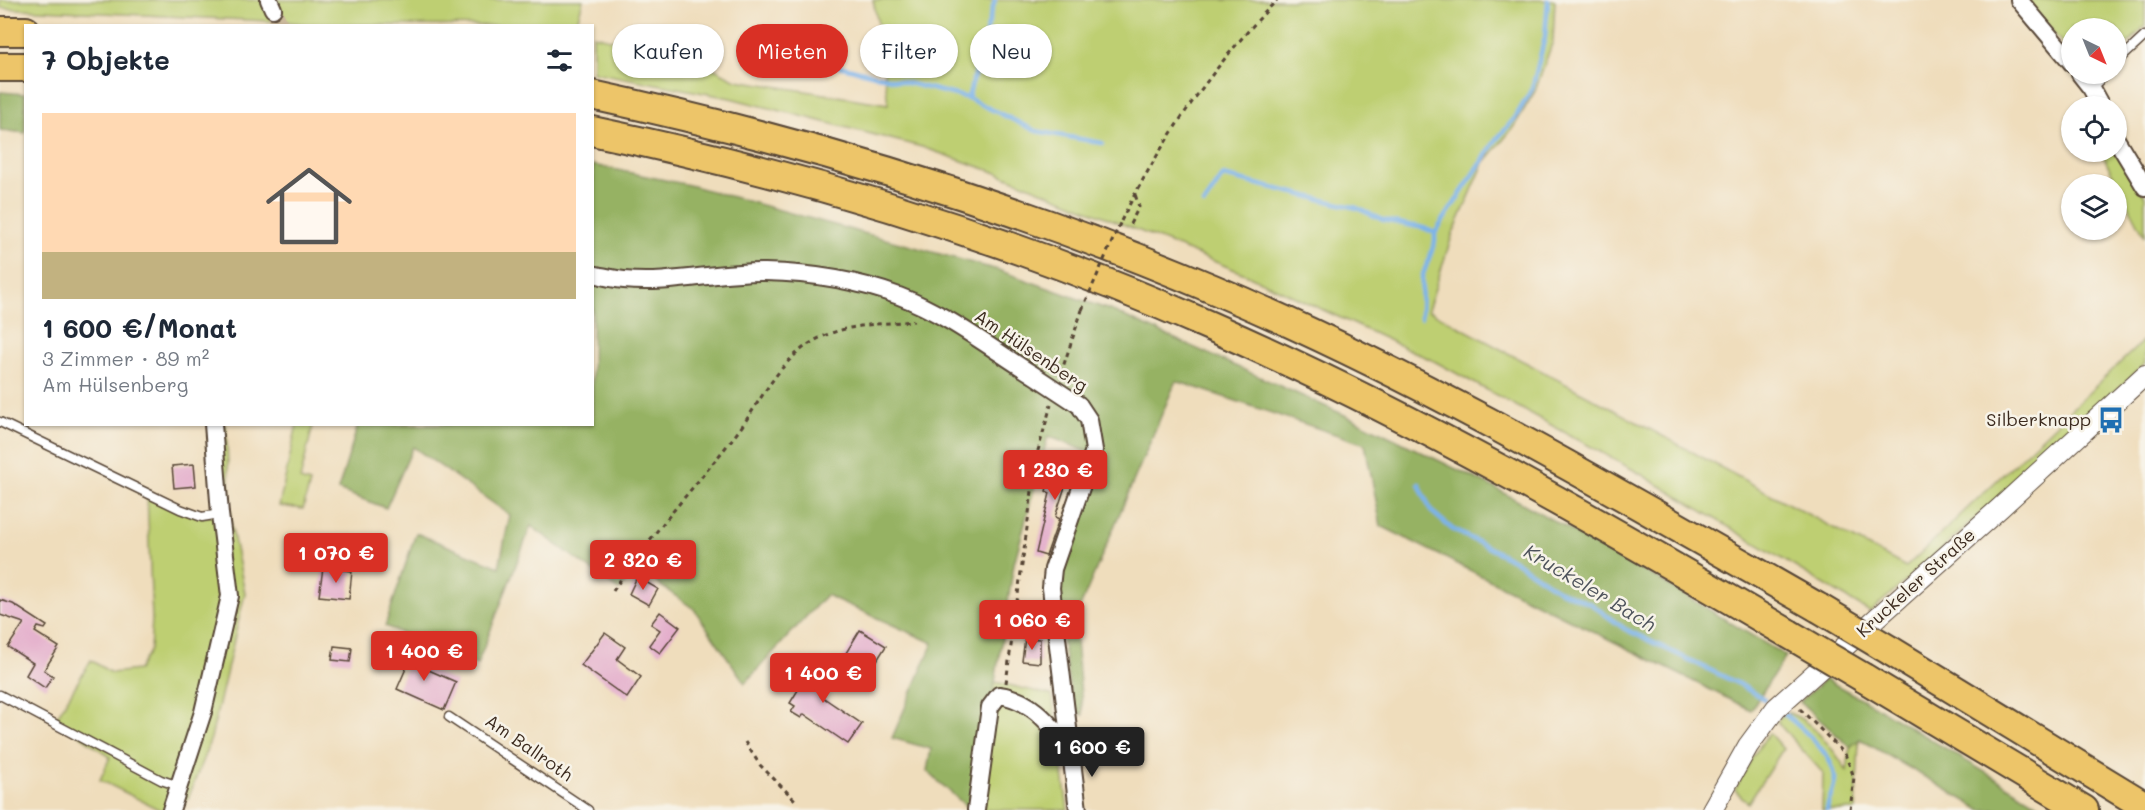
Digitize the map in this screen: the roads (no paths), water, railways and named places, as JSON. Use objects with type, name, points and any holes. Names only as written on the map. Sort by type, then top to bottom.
[{"type":"highway","points":[[0,31],[24,31]]},
{"type":"highway","points":[[0,67],[24,67]]},
{"type":"highway","points":[[594,95],[745,130],[882,169],[1024,215],[1120,250],[1216,290],[1319,337],[1478,417],[1612,489],[1819,608],[2145,806]]},
{"type":"highway","points":[[594,131],[758,170],[886,207],[1043,260],[1208,325],[1381,406],[1489,462],[1789,634],[2084,810]]},
{"type":"street","points":[[2019,0],[2061,50]]},
{"type":"street","points":[[2088,84],[2095,96]]},
{"type":"street","points":[[2127,157],[2145,187]]},
{"type":"street","name":"Am Hülsenberg","points":[[594,274],[625,280],[663,280],[764,272],[818,276],[857,283],[900,296],[955,324],[1079,405],[1089,420],[1094,450],[1053,569],[1051,588],[1078,810]]},
{"type":"street","name":"Kruckeler Straße","points":[[1712,810],[1748,746],[1776,708],[2145,375]]},
{"type":"street","points":[[171,810],[203,712],[230,596],[220,514],[213,426]]},
{"type":"street","points":[[976,810],[990,707],[999,695],[1025,702],[1071,749]]},
{"type":"lane","points":[[2127,53],[2145,36]]},
{"type":"lane","points":[[2091,88],[2095,84]]},
{"type":"lane","points":[[0,422],[180,509],[202,517],[220,514]]},
{"type":"lane","points":[[0,695],[161,780],[180,786]]},
{"type":"lane","name":"Am Ballroth","points":[[449,717],[588,810]]},
{"type":"waterway","points":[[968,98],[995,0]]},
{"type":"waterway","points":[[1435,233],[1496,140],[1515,118],[1532,89],[1545,37],[1548,0]]},
{"type":"waterway","name":"Kruckeler Bach","points":[[848,68],[968,98],[1036,131],[1102,143]]},
{"type":"waterway","name":"Kruckeler Bach","points":[[1204,204],[1223,176],[1357,208],[1383,220],[1424,228],[1435,233],[1435,242],[1422,277],[1421,318]]},
{"type":"waterway","name":"Kruckeler Bach","points":[[1419,484],[1431,511],[1452,529],[1513,560],[1558,590],[1591,604],[1625,629],[1737,683],[1764,699]]},
{"type":"waterway","name":"Kruckeler Bach","points":[[1784,714],[1816,742],[1829,760],[1835,782],[1827,810]]},
{"type":"tunnel","points":[[273,9],[280,24]]},
{"type":"place","name":"Silberknapp","points":[[2111,420]]}]
